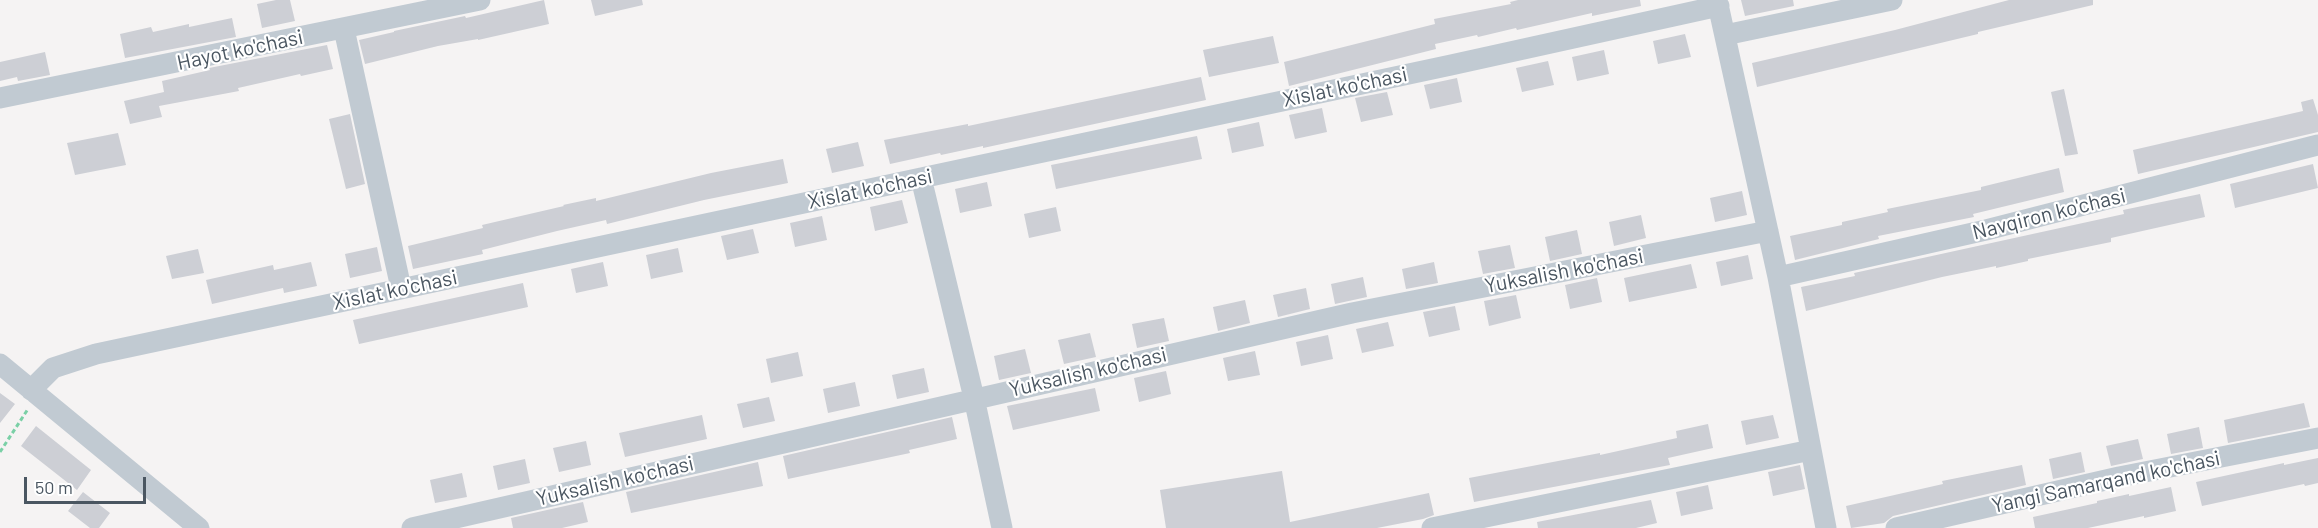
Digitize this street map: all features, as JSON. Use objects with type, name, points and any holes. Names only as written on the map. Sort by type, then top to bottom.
[{"type":"street","name":"Hayot ko'chasi","points":[[0,98],[480,0]]},
{"type":"street","points":[[1725,35],[1892,0]]},
{"type":"street","points":[[1718,3],[1778,277],[1827,528]]},
{"type":"street","name":"Xislat ko'chasi","points":[[34,393],[53,368],[96,354],[921,178],[1718,3]]},
{"type":"street","points":[[344,29],[401,288]]},
{"type":"street","name":"Navqiron ko'chasi","points":[[1778,277],[1986,230],[2318,145]]},
{"type":"street","points":[[921,178],[974,398],[1002,528]]},
{"type":"street","name":"Yuksalish ko'chasi","points":[[412,528],[1352,313],[1768,231]]},
{"type":"street","points":[[0,364],[199,528]]},
{"type":"street","name":"Yangi Samarqand ko'chasi","points":[[1896,528],[2119,477],[2318,438]]},
{"type":"street","points":[[1432,528],[1811,450]]},
{"type":"path","points":[[0,452],[34,393]]},
{"type":"building","points":[[290,0],[295,21],[262,28],[257,4]]},
{"type":"building","points":[[544,0],[549,24],[478,40],[438,46],[365,64],[359,40]]},
{"type":"building","points":[[591,0],[642,0],[643,5],[595,16]]},
{"type":"building","points":[[1518,0],[1640,0],[1641,6],[1592,16],[1592,13],[1517,30],[1516,28],[1435,44],[1436,49],[1289,86],[1284,62],[1435,24],[1434,19],[1511,4],[1510,2]]},
{"type":"building","points":[[1741,0],[1793,0],[1794,6],[1745,16]]},
{"type":"building","points":[[2009,0],[2093,0],[2093,5],[1757,87],[1752,63],[1895,30]]},
{"type":"building","points":[[232,18],[236,37],[125,58],[120,34],[151,27],[153,32],[189,24],[189,27]]},
{"type":"building","points":[[1685,34],[1691,57],[1658,64],[1653,41]]},
{"type":"building","points":[[1273,36],[1279,63],[1209,77],[1203,50]]},
{"type":"building","points":[[327,45],[333,69],[301,76],[300,74],[238,88],[239,91],[159,106],[162,117],[130,124],[124,101],[164,92],[162,81],[210,70],[209,68]]},
{"type":"building","points":[[1604,50],[1609,74],[1577,81],[1572,57]]},
{"type":"building","points":[[45,52],[50,75],[18,81],[17,77],[0,81],[0,62]]},
{"type":"building","points":[[1548,61],[1554,85],[1522,92],[1516,68]]},
{"type":"building","points":[[1201,77],[1206,100],[983,148],[983,146],[941,155],[940,153],[890,164],[884,140],[968,124],[968,126]]},
{"type":"building","points":[[1457,78],[1462,102],[1430,109],[1424,85]]},
{"type":"building","points":[[2064,89],[2078,154],[2065,156],[2051,92]]},
{"type":"building","points":[[1387,92],[1393,115],[1361,122],[1355,98]]},
{"type":"building","points":[[2313,99],[2318,115],[2318,132],[2138,174],[2133,150],[2303,111],[2301,102]]},
{"type":"building","points":[[1322,108],[1327,132],[1295,139],[1289,115]]},
{"type":"building","points":[[350,114],[365,184],[346,189],[329,119]]},
{"type":"building","points":[[1259,122],[1264,146],[1232,153],[1227,129]]},
{"type":"building","points":[[118,133],[126,165],[75,175],[67,143]]},
{"type":"building","points":[[1197,136],[1202,159],[1056,189],[1051,165]]},
{"type":"building","points":[[858,142],[864,166],[832,173],[826,149]]},
{"type":"building","points":[[783,159],[788,183],[704,200],[607,224],[606,220],[557,231],[482,250],[483,254],[413,269],[408,246],[563,205],[596,198],[596,201],[711,173]]},
{"type":"building","points":[[2313,164],[2318,188],[2235,208],[2230,184]]},
{"type":"building","points":[[2059,168],[2064,192],[1973,214],[1974,217],[1878,236],[1879,239],[1795,260],[1790,236],[1842,225],[1842,222],[1888,212],[1887,209],[1981,190],[1981,187]]},
{"type":"building","points":[[987,182],[992,206],[960,213],[955,189]]},
{"type":"building","points":[[1742,191],[1747,215],[1715,222],[1710,198]]},
{"type":"building","points":[[2200,194],[2205,217],[2111,238],[2111,242],[1996,268],[1996,266],[1942,277],[1806,311],[1801,287],[1855,276],[1854,273],[2124,214],[2123,210]]},
{"type":"building","points":[[902,200],[908,223],[875,231],[870,207]]},
{"type":"building","points":[[1056,207],[1061,231],[1029,238],[1024,214]]},
{"type":"building","points":[[1641,215],[1646,238],[1614,246],[1609,222]]},
{"type":"building","points":[[822,216],[827,240],[795,247],[790,223]]},
{"type":"building","points":[[753,229],[759,253],[727,260],[721,236]]},
{"type":"building","points":[[1577,230],[1582,254],[1550,261],[1545,237]]},
{"type":"building","points":[[1510,245],[1515,268],[1483,274],[1478,251]]},
{"type":"building","points":[[377,247],[382,271],[350,278],[345,254]]},
{"type":"building","points":[[678,248],[683,272],[651,279],[646,255]]},
{"type":"building","points":[[198,249],[204,273],[172,279],[166,256]]},
{"type":"building","points":[[1748,255],[1753,279],[1721,286],[1716,262]]},
{"type":"building","points":[[311,262],[317,286],[284,293],[283,288],[212,304],[206,280],[273,265],[274,270]]},
{"type":"building","points":[[603,262],[608,286],[576,293],[571,269]]},
{"type":"building","points":[[1434,262],[1438,283],[1406,289],[1402,269]]},
{"type":"building","points":[[1691,264],[1697,288],[1629,302],[1624,278]]},
{"type":"building","points":[[1363,277],[1367,297],[1335,304],[1331,284]]},
{"type":"building","points":[[1597,278],[1602,302],[1570,309],[1565,285]]},
{"type":"building","points":[[523,283],[528,307],[359,344],[353,320]]},
{"type":"building","points":[[1306,288],[1310,309],[1278,317],[1273,295]]},
{"type":"building","points":[[1516,295],[1521,318],[1489,326],[1484,301]]},
{"type":"building","points":[[1245,300],[1250,323],[1218,331],[1213,307]]},
{"type":"building","points":[[1455,306],[1460,330],[1429,337],[1423,312]]},
{"type":"building","points":[[1164,318],[1169,341],[1137,348],[1132,324]]},
{"type":"building","points":[[1388,322],[1394,346],[1362,353],[1356,329]]},
{"type":"building","points":[[1090,333],[1096,357],[1064,364],[1058,340]]},
{"type":"building","points":[[1328,335],[1333,359],[1301,366],[1296,342]]},
{"type":"building","points":[[1025,349],[1031,373],[999,380],[994,356]]},
{"type":"building","points":[[1255,351],[1260,375],[1228,381],[1223,358]]},
{"type":"building","points":[[798,352],[803,376],[771,383],[766,359]]},
{"type":"building","points":[[924,368],[929,392],[897,399],[892,375]]},
{"type":"building","points":[[1166,371],[1171,394],[1139,402],[1134,378]]},
{"type":"building","points":[[855,382],[860,406],[828,413],[823,389]]},
{"type":"building","points":[[1095,388],[1100,411],[1013,430],[1007,406]]},
{"type":"building","points":[[0,393],[15,404],[0,423]]},
{"type":"building","points":[[769,397],[775,421],[743,428],[737,404]]},
{"type":"building","points":[[2304,403],[2310,427],[2228,443],[2224,420]]},
{"type":"building","points":[[702,415],[707,439],[625,457],[619,433]]},
{"type":"building","points":[[1773,415],[1779,438],[1746,445],[1741,421]]},
{"type":"building","points":[[952,417],[957,439],[909,450],[910,453],[788,479],[783,456]]},
{"type":"building","points":[[1708,424],[1713,448],[1668,458],[1670,465],[1474,502],[1469,478],[1600,453],[1600,455],[1677,438],[1676,431]]},
{"type":"building","points":[[36,426],[91,470],[77,490],[21,446]]},
{"type":"building","points":[[2199,427],[2203,448],[2171,454],[2167,434]]},
{"type":"building","points":[[2138,439],[2143,459],[2111,466],[2106,446]]},
{"type":"building","points":[[586,441],[591,465],[559,472],[553,448]]},
{"type":"building","points":[[2081,452],[2085,472],[2053,479],[2049,459]]},
{"type":"building","points":[[2318,458],[2318,483],[2202,506],[2196,482]]},
{"type":"building","points":[[525,459],[530,483],[498,490],[493,466]]},
{"type":"building","points":[[758,462],[763,486],[631,513],[626,492]]},
{"type":"building","points":[[1800,465],[1805,489],[1773,496],[1768,472]]},
{"type":"building","points":[[2022,465],[2026,485],[1893,516],[1884,523],[1851,528],[1846,506],[1943,484],[1942,481]]},
{"type":"building","points":[[1282,471],[1290,522],[1429,493],[1434,515],[1377,528],[1166,528],[1160,490]]},
{"type":"building","points":[[462,473],[467,497],[435,503],[430,480]]},
{"type":"building","points":[[1708,485],[1713,509],[1681,516],[1676,492]]},
{"type":"building","points":[[2171,487],[2176,511],[2088,528],[2035,528],[2033,517],[2129,494],[2129,496]]},
{"type":"building","points":[[83,492],[110,513],[99,528],[90,528],[68,511]]},
{"type":"building","points":[[1651,500],[1657,523],[1636,528],[1538,528],[1537,522]]},
{"type":"building","points":[[583,502],[588,522],[562,528],[513,528],[511,518]]}]
